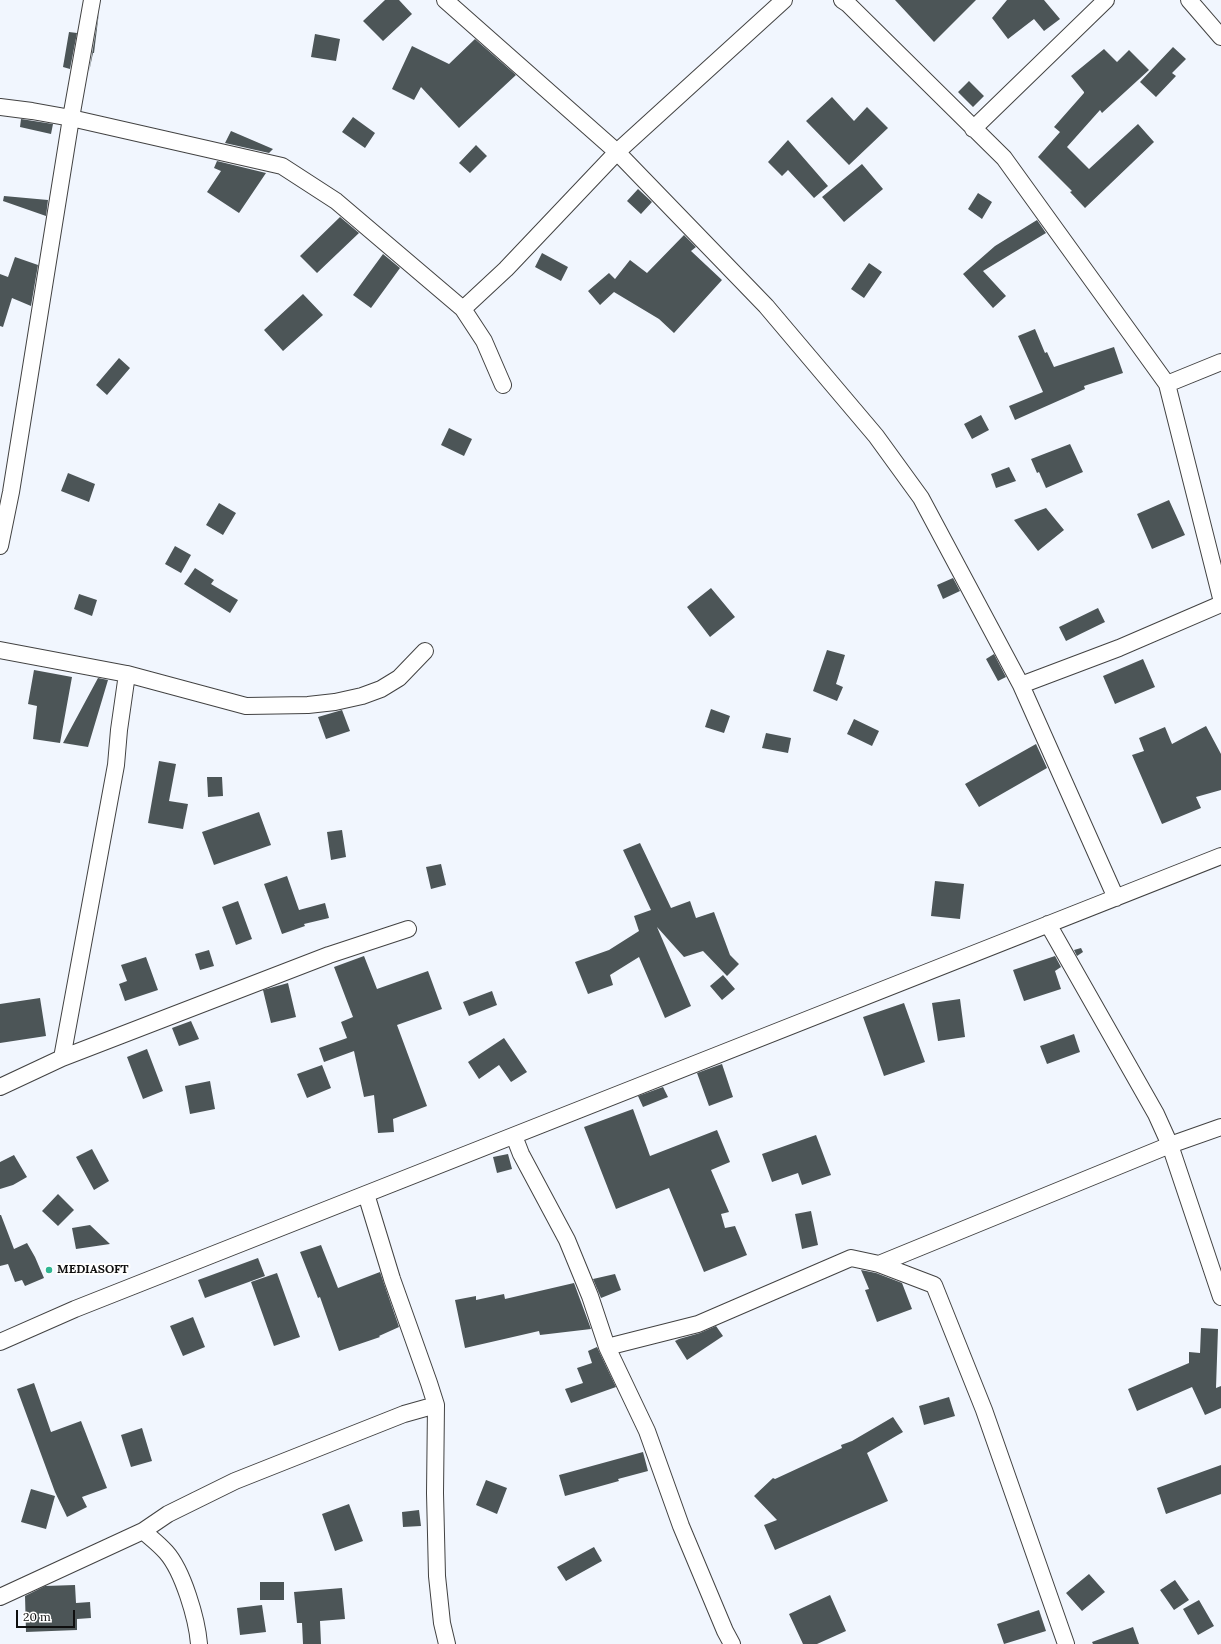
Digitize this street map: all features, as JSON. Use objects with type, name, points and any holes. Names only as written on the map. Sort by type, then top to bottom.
[{"type":"street","points":[[0,546],[12,492],[71,118],[92,0]]},
{"type":"street","points":[[445,0],[617,152],[766,306],[876,436],[921,498],[1021,685],[1116,898]]},
{"type":"street","points":[[463,309],[511,263],[617,152],[784,0]]},
{"type":"street","points":[[842,0],[848,4],[1004,158],[1167,384],[1221,598]]},
{"type":"street","points":[[973,129],[1106,0]]},
{"type":"street","points":[[1189,0],[1221,37]]},
{"type":"street","points":[[0,107],[71,118],[282,166],[336,202],[463,309],[484,341],[503,385]]},
{"type":"street","points":[[1167,384],[1221,362]]},
{"type":"street","points":[[1021,685],[1119,648],[1221,604]]},
{"type":"street","points":[[0,650],[127,674],[246,706],[308,705],[335,702],[362,696],[381,689],[399,678],[425,651]]},
{"type":"street","points":[[62,1058],[116,765],[119,730],[127,674]]},
{"type":"street","points":[[0,1342],[75,1309],[1221,856]]},
{"type":"street","points":[[1048,924],[1156,1114],[1170,1145],[1221,1297]]},
{"type":"street","points":[[0,1087],[62,1058],[329,955],[408,929]]},
{"type":"street","points":[[879,1264],[1170,1145],[1221,1127]]},
{"type":"street","points":[[514,1136],[521,1154],[567,1240],[590,1296],[607,1347],[647,1431],[681,1526],[725,1631],[732,1644]]},
{"type":"street","points":[[366,1194],[392,1279],[436,1405],[435,1493],[437,1576],[442,1622],[447,1644]]},
{"type":"street","points":[[607,1347],[698,1324],[851,1258],[879,1264],[934,1285],[984,1410],[1066,1644]]},
{"type":"street","points":[[0,1597],[144,1531],[168,1514],[235,1480],[404,1414],[436,1405]]},
{"type":"street","points":[[144,1531],[166,1552],[178,1570],[186,1590],[199,1644]]},
{"type":"building","points":[[385,0],[399,0],[412,14],[383,41],[363,21]]},
{"type":"building","points":[[895,0],[976,0],[934,42]]},
{"type":"building","points":[[1007,0],[1044,0],[1060,19],[1044,31],[1034,19],[1008,39],[992,18]]},
{"type":"building","points":[[99,12],[94,53],[89,72]]},
{"type":"building","points":[[69,32],[77,33],[70,69],[63,67]]},
{"type":"building","points":[[315,34],[340,39],[336,61],[311,57]]},
{"type":"building","points":[[475,39],[516,75],[459,128],[421,87],[414,100],[392,89],[412,46],[449,64]]},
{"type":"building","points":[[1173,47],[1186,59],[1172,73],[1176,76],[1156,97],[1140,82]]},
{"type":"building","points":[[1104,49],[1117,62],[1129,50],[1149,70],[1102,113],[1100,110],[1067,147],[1089,169],[1138,124],[1154,142],[1085,208],[1070,192],[1072,191],[1038,157],[1060,132],[1054,127],[1084,93],[1071,76]]},
{"type":"building","points":[[969,81],[984,96],[973,107],[958,92]]},
{"type":"building","points":[[832,97],[854,121],[867,107],[888,128],[849,165],[806,121]]},
{"type":"building","points":[[353,117],[375,133],[365,148],[342,132]]},
{"type":"building","points":[[21,119],[53,124],[51,134],[20,127]]},
{"type":"building","points":[[231,131],[273,149],[269,153],[225,143]]},
{"type":"building","points":[[788,140],[828,186],[814,198],[788,170],[782,176],[768,162]]},
{"type":"building","points":[[476,145],[487,156],[470,173],[459,163]]},
{"type":"building","points":[[217,161],[266,173],[239,213],[207,192],[221,171],[214,168]]},
{"type":"building","points":[[862,164],[883,189],[844,222],[822,197]]},
{"type":"building","points":[[638,189],[652,202],[641,214],[627,201]]},
{"type":"building","points":[[978,193],[992,202],[982,219],[968,209]]},
{"type":"building","points":[[4,196],[48,200],[46,216],[3,201]]},
{"type":"building","points":[[340,217],[359,233],[317,273],[300,256]]},
{"type":"building","points":[[1037,220],[1046,233],[983,271],[1006,296],[993,308],[963,274],[995,246]]},
{"type":"building","points":[[684,235],[696,247],[691,251],[722,280],[674,333],[659,319],[614,292],[600,305],[588,291],[609,273],[615,279],[630,260],[647,273]]},
{"type":"building","points":[[542,253],[568,267],[561,281],[535,267]]},
{"type":"building","points":[[383,254],[400,268],[371,308],[353,295]]},
{"type":"building","points":[[15,257],[38,265],[31,306],[12,298],[3,327],[0,326],[0,274],[8,277]]},
{"type":"building","points":[[869,263],[882,272],[864,298],[851,289]]},
{"type":"building","points":[[303,294],[323,315],[283,351],[264,330]]},
{"type":"building","points":[[1035,329],[1045,353],[1047,352],[1054,367],[1114,347],[1123,373],[1084,386],[1085,389],[1015,420],[1009,406],[1043,392],[1018,336]]},
{"type":"building","points":[[119,358],[130,368],[107,395],[96,385]]},
{"type":"building","points":[[981,415],[989,430],[972,439],[964,424]]},
{"type":"building","points":[[449,428],[472,439],[464,456],[441,445]]},
{"type":"building","points":[[1070,444],[1083,472],[1046,488],[1031,459]]},
{"type":"building","points":[[1009,467],[1016,481],[996,488],[991,474]]},
{"type":"building","points":[[68,473],[95,484],[89,502],[61,491]]},
{"type":"building","points":[[1169,500],[1185,535],[1152,549],[1137,514]]},
{"type":"building","points":[[219,503],[236,513],[223,535],[206,525]]},
{"type":"building","points":[[1046,508],[1064,530],[1038,551],[1014,520]]},
{"type":"building","points":[[175,546],[191,555],[181,573],[165,564]]},
{"type":"building","points":[[195,568],[214,580],[211,584],[238,600],[230,613],[184,584]]},
{"type":"building","points":[[953,578],[960,591],[943,599],[937,585]]},
{"type":"building","points":[[711,588],[735,617],[710,637],[687,607]]},
{"type":"building","points":[[79,594],[97,600],[92,616],[74,609]]},
{"type":"building","points":[[1098,608],[1105,622],[1066,641],[1059,627]]},
{"type":"building","points":[[827,650],[845,655],[836,684],[843,687],[837,701],[813,691]]},
{"type":"building","points":[[994,654],[1006,677],[998,681],[986,659]]},
{"type":"building","points":[[1143,659],[1155,687],[1115,704],[1103,676]]},
{"type":"building","points":[[34,670],[72,677],[60,743],[33,739],[37,706],[28,704]]},
{"type":"building","points":[[98,678],[108,680],[88,747],[63,743]]},
{"type":"building","points":[[711,709],[730,716],[724,733],[705,727]]},
{"type":"building","points":[[342,710],[350,731],[326,739],[318,717]]},
{"type":"building","points":[[854,719],[879,731],[872,746],[847,734]]},
{"type":"building","points":[[1206,726],[1221,754],[1221,790],[1196,797],[1201,808],[1162,824],[1132,755],[1144,751],[1139,738],[1165,727],[1172,744]]},
{"type":"building","points":[[766,733],[791,738],[788,753],[762,748]]},
{"type":"building","points":[[1036,744],[1047,768],[979,807],[965,784]]},
{"type":"building","points":[[159,761],[176,764],[169,801],[188,804],[183,829],[148,823]]},
{"type":"building","points":[[207,777],[222,777],[223,796],[208,797]]},
{"type":"building","points":[[259,812],[271,845],[214,865],[202,832]]},
{"type":"building","points":[[342,830],[346,857],[331,860],[327,832]]},
{"type":"building","points":[[640,843],[671,908],[690,901],[696,918],[714,912],[730,955],[739,964],[727,976],[703,951],[684,957],[657,927],[691,1006],[665,1018],[639,957],[610,975],[613,985],[588,994],[575,962],[609,950],[639,931],[634,916],[651,910],[623,850]]},
{"type":"building","points":[[441,864],[446,885],[431,889],[426,867]]},
{"type":"building","points":[[287,876],[299,910],[325,903],[329,918],[304,924],[305,926],[282,934],[264,884]]},
{"type":"building","points":[[935,881],[964,884],[960,919],[931,916]]},
{"type":"building","points":[[238,901],[252,939],[236,945],[222,907]]},
{"type":"building","points":[[1081,948],[1083,952],[1077,956],[1074,950]]},
{"type":"building","points":[[209,950],[214,966],[200,970],[195,954]]},
{"type":"building","points":[[364,956],[377,989],[428,971],[442,1009],[397,1025],[427,1106],[393,1119],[394,1132],[378,1133],[374,1095],[364,1097],[354,1051],[324,1062],[319,1048],[347,1038],[341,1022],[353,1017],[334,967]]},
{"type":"building","points":[[1055,956],[1061,967],[1055,971],[1061,989],[1024,1001],[1013,970]]},
{"type":"building","points":[[146,957],[158,990],[125,1001],[119,984],[127,981],[121,965]]},
{"type":"building","points":[[723,975],[735,989],[722,1000],[710,986]]},
{"type":"building","points":[[288,983],[296,1017],[271,1023],[263,990]]},
{"type":"building","points":[[492,991],[497,1005],[469,1016],[463,1002]]},
{"type":"building","points":[[40,998],[46,1036],[0,1043],[0,1004]]},
{"type":"building","points":[[960,999],[965,1037],[938,1041],[932,1003]]},
{"type":"building","points":[[904,1003],[925,1062],[884,1076],[863,1017]]},
{"type":"building","points":[[191,1021],[199,1039],[179,1046],[172,1028]]},
{"type":"building","points":[[1074,1034],[1080,1052],[1047,1064],[1040,1046]]},
{"type":"building","points":[[504,1038],[527,1072],[511,1082],[499,1065],[479,1079],[468,1062]]},
{"type":"building","points":[[147,1049],[163,1091],[143,1099],[127,1057]]},
{"type":"building","points":[[722,1064],[733,1097],[709,1106],[697,1073]]},
{"type":"building","points":[[322,1065],[331,1088],[307,1098],[297,1074]]},
{"type":"building","points":[[210,1081],[215,1109],[190,1114],[185,1086]]},
{"type":"building","points":[[663,1087],[668,1097],[643,1107],[638,1096]]},
{"type":"building","points":[[633,1109],[650,1156],[717,1130],[730,1162],[711,1170],[729,1212],[721,1214],[725,1228],[735,1226],[747,1255],[704,1272],[669,1188],[616,1209],[584,1127]]},
{"type":"building","points":[[816,1135],[831,1175],[802,1185],[798,1173],[772,1182],[762,1154]]},
{"type":"building","points":[[92,1149],[109,1181],[94,1190],[76,1157]]},
{"type":"building","points":[[508,1154],[512,1169],[497,1173],[493,1157]]},
{"type":"building","points":[[14,1155],[27,1177],[13,1185],[0,1189],[0,1162]]},
{"type":"building","points":[[58,1194],[74,1210],[58,1226],[42,1211]]},
{"type":"building","points":[[811,1211],[818,1245],[802,1249],[795,1214]]},
{"type":"building","points":[[0,1215],[14,1249],[27,1243],[44,1278],[25,1286],[22,1280],[15,1282],[8,1264],[0,1266]]},
{"type":"building","points":[[90,1225],[110,1244],[76,1249],[72,1228]]},
{"type":"building","points":[[321,1245],[338,1288],[380,1272],[399,1327],[379,1336],[380,1337],[339,1351],[320,1297],[318,1298],[300,1252]]},
{"type":"building","points":[[258,1258],[265,1276],[205,1298],[198,1280]]},
{"type":"building","points":[[861,1270],[876,1273],[902,1283],[912,1309],[877,1322],[865,1290],[869,1289]]},
{"type":"building","points":[[277,1273],[300,1337],[274,1346],[251,1282]]},
{"type":"building","points":[[615,1274],[621,1290],[601,1298],[593,1279]]},
{"type":"building","points":[[574,1283],[591,1329],[540,1335],[539,1331],[465,1348],[455,1300],[476,1296],[476,1300],[504,1294],[505,1299]]},
{"type":"building","points":[[193,1317],[205,1347],[183,1356],[170,1326]]},
{"type":"building","points":[[716,1326],[723,1336],[687,1360],[675,1341]]},
{"type":"building","points":[[1201,1328],[1218,1329],[1216,1388],[1221,1386],[1221,1408],[1205,1415],[1192,1387],[1137,1411],[1128,1389],[1189,1363],[1189,1352],[1200,1353]]},
{"type":"building","points":[[597,1347],[616,1387],[571,1403],[565,1389],[583,1383],[577,1368],[592,1363],[588,1351]]},
{"type":"building","points":[[34,1383],[51,1432],[81,1421],[107,1488],[82,1497],[87,1507],[67,1517],[55,1492],[17,1389]]},
{"type":"building","points":[[949,1397],[955,1416],[924,1425],[919,1406]]},
{"type":"building","points":[[893,1417],[903,1432],[867,1453],[888,1501],[775,1550],[764,1525],[777,1520],[754,1496],[773,1478],[775,1479],[842,1448],[841,1445],[852,1441]]},
{"type":"building","points":[[142,1428],[152,1461],[131,1467],[121,1435]]},
{"type":"building","points":[[643,1452],[648,1471],[618,1479],[619,1481],[565,1496],[559,1475]]},
{"type":"building","points":[[1221,1465],[1221,1494],[1166,1514],[1157,1488]]},
{"type":"building","points":[[486,1480],[507,1488],[497,1514],[476,1505]]},
{"type":"building","points":[[31,1489],[55,1496],[46,1529],[21,1522]]},
{"type":"building","points":[[349,1504],[363,1541],[335,1551],[322,1514]]},
{"type":"building","points":[[419,1510],[421,1526],[403,1527],[402,1512]]},
{"type":"building","points":[[594,1547],[602,1561],[566,1581],[557,1567]]},
{"type":"building","points":[[1089,1574],[1105,1592],[1082,1611],[1066,1593]]},
{"type":"building","points":[[1175,1580],[1189,1600],[1174,1610],[1160,1590]]},
{"type":"building","points":[[260,1582],[284,1582],[284,1600],[260,1600]]},
{"type":"building","points":[[75,1585],[76,1603],[90,1602],[91,1618],[77,1619],[77,1630],[26,1632],[25,1596],[45,1586]]},
{"type":"building","points":[[342,1588],[345,1619],[320,1621],[321,1644],[303,1644],[302,1623],[297,1623],[294,1592]]},
{"type":"building","points":[[830,1595],[846,1631],[817,1644],[803,1644],[789,1614]]},
{"type":"building","points":[[1199,1600],[1214,1626],[1198,1635],[1183,1609]]},
{"type":"building","points":[[262,1605],[266,1632],[240,1635],[237,1608]]},
{"type":"building","points":[[1039,1610],[1046,1631],[1004,1644],[997,1624]]},
{"type":"building","points":[[1133,1627],[1139,1644],[1093,1644],[1092,1642]]},
{"type":"place","name":"MEDIASOFT","points":[[49,1270]]}]
